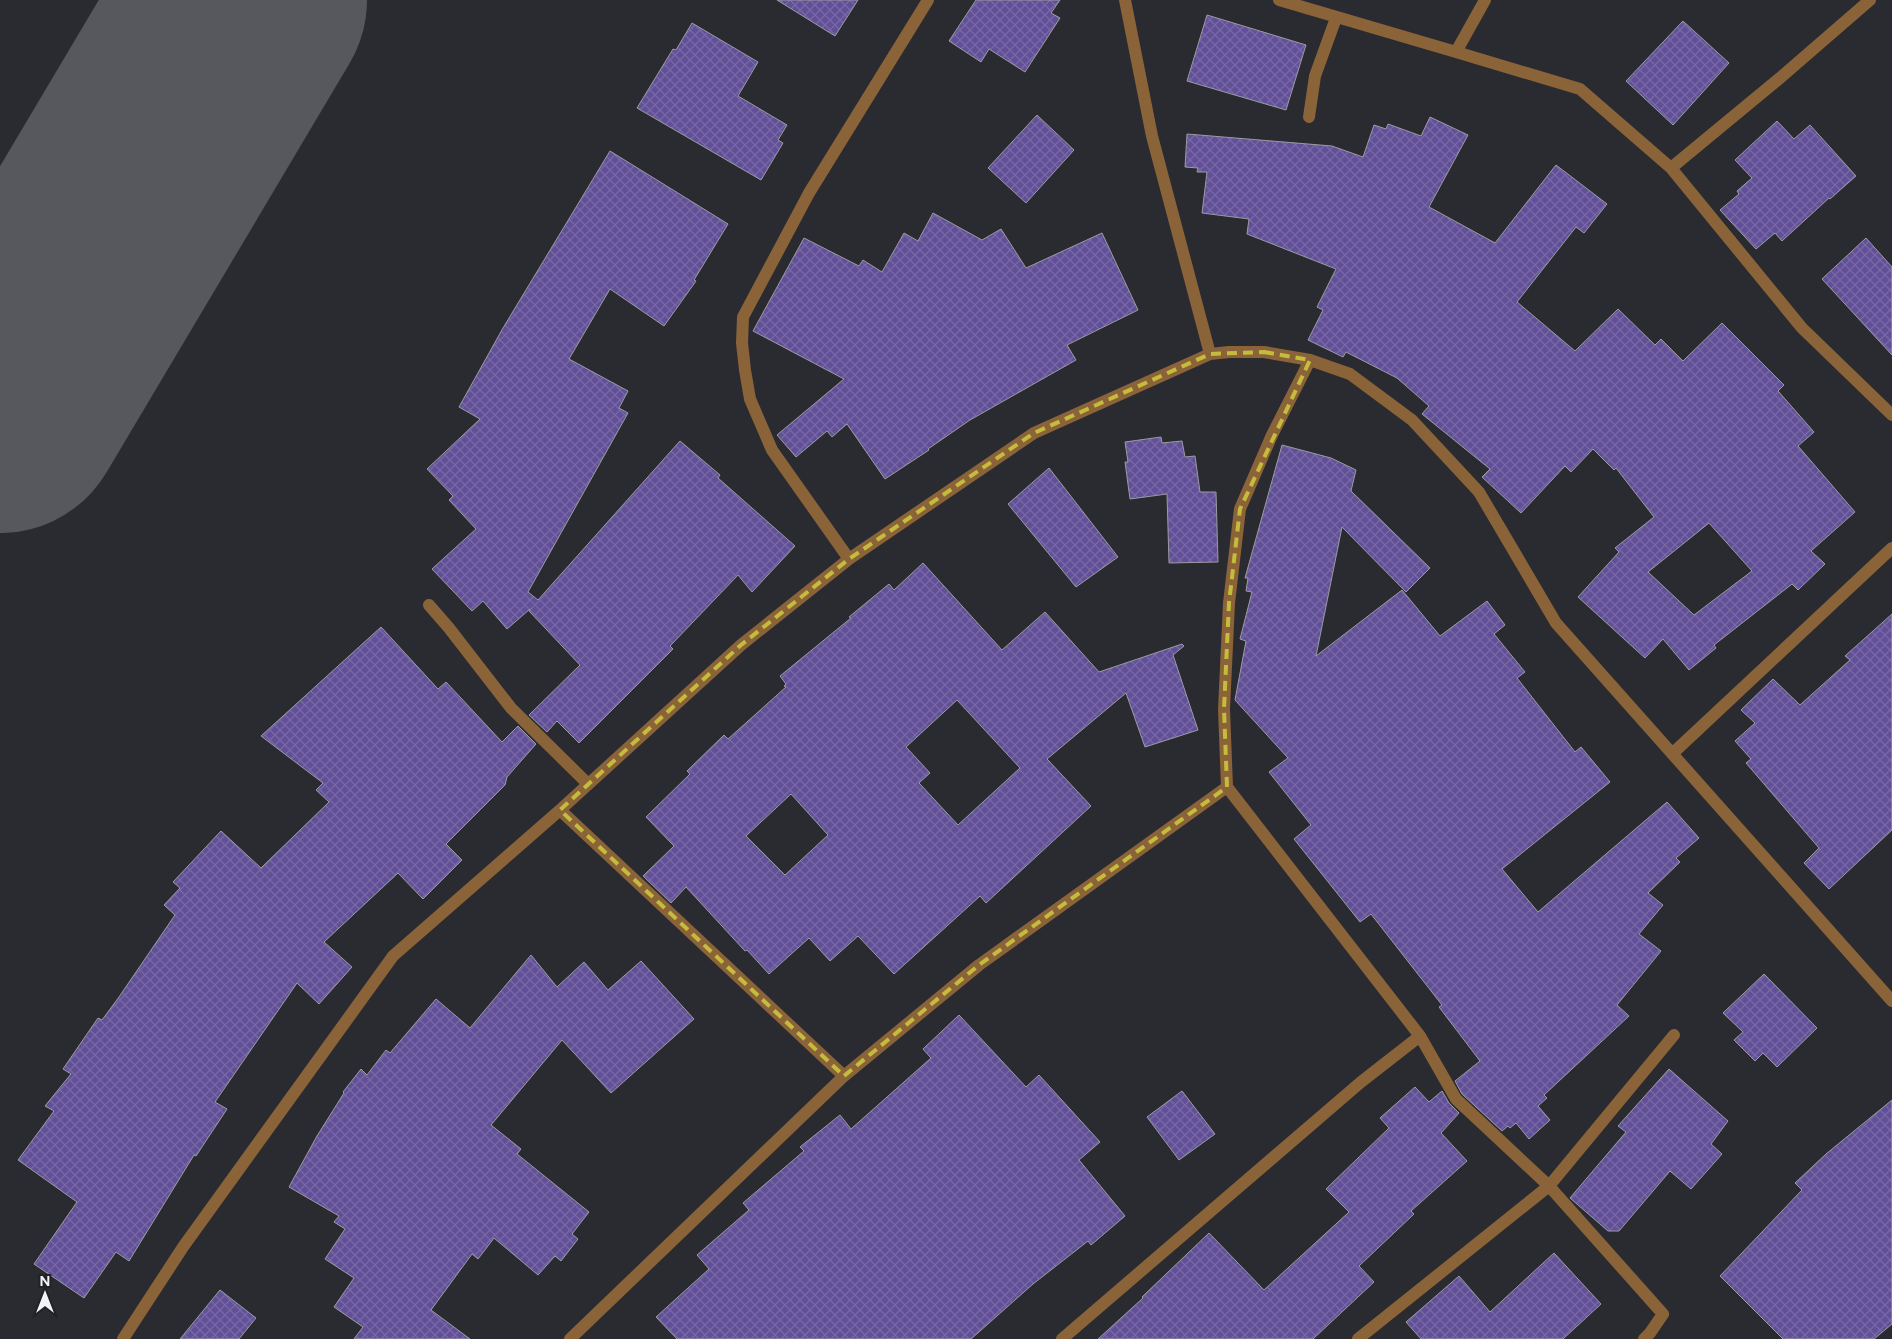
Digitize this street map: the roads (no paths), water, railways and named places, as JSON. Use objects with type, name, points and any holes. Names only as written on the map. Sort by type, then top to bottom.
[{"type":"street","points":[[849,559],[772,450],[750,399],[742,343],[743,317],[808,193],[928,0]]},
{"type":"street","points":[[1126,0],[1152,136],[1210,354]]},
{"type":"street","points":[[1279,0],[1580,89],[1671,168],[1802,328],[1892,415]]},
{"type":"street","points":[[1456,52],[1485,0]]},
{"type":"street","points":[[1671,168],[1870,0]]},
{"type":"street","points":[[1309,118],[1316,76],[1336,18]]},
{"type":"street","points":[[123,1339],[183,1246],[393,956],[560,810],[740,645],[849,559],[1034,433],[1210,354],[1264,352],[1310,360],[1350,374],[1412,420],[1479,492],[1556,623],[1892,1001]]},
{"type":"street","points":[[1310,360],[1272,434],[1240,509],[1229,612],[1224,709],[1227,787],[1420,1036],[1456,1099],[1549,1186],[1663,1314],[1650,1337]]},
{"type":"street","points":[[1672,754],[1892,548]]},
{"type":"street","points":[[428,604],[511,708],[588,784]]},
{"type":"street","points":[[570,1339],[844,1076],[979,965],[1227,787]]},
{"type":"street","points":[[560,810],[844,1076]]},
{"type":"street","points":[[1358,1339],[1549,1186],[1674,1035]]},
{"type":"street","points":[[1062,1339],[1361,1082],[1420,1036]]}]
